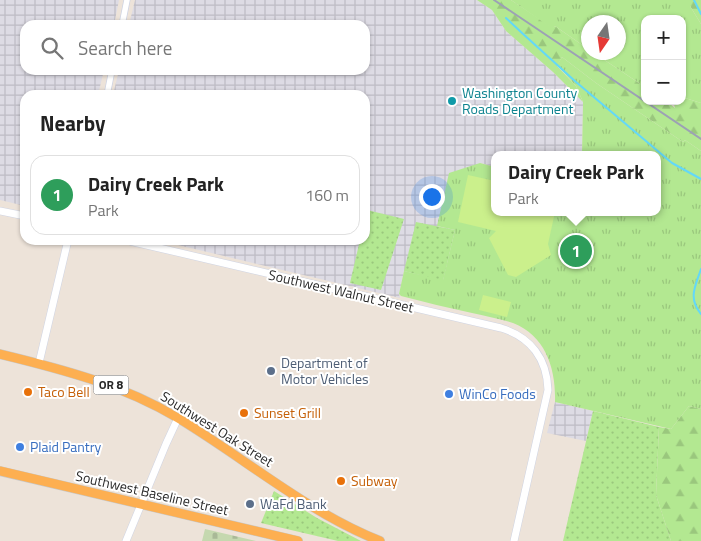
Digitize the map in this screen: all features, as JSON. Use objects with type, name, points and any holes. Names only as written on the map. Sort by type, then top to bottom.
[{"type":"highway","name":"Southwest Oak Street","points":[[0,354],[86,376],[150,402],[343,524],[380,541]]},
{"type":"highway","name":"Southwest Baseline Street","points":[[0,471],[298,541]]},
{"type":"street","points":[[123,20],[127,0]]},
{"type":"street","points":[[107,90],[111,75]]},
{"type":"street","points":[[0,211],[20,215]]},
{"type":"street","points":[[39,363],[67,245]]},
{"type":"street","name":"Southwest Walnut Street","points":[[146,245],[501,328],[514,332],[525,339],[535,348],[544,364],[548,380],[548,396],[514,541]]},
{"type":"street","points":[[126,541],[178,418]]},
{"type":"shaded area","points":[[0,0],[119,0],[115,20],[20,20],[20,75],[103,75],[99,90],[20,90],[20,205],[0,200]]},
{"type":"shaded area","points":[[135,0],[477,0],[492,10],[506,31],[553,72],[583,102],[582,151],[491,151],[491,166],[480,163],[437,226],[455,230],[443,281],[404,271],[399,294],[400,298],[178,245],[370,245],[370,90],[114,90],[118,75],[370,75],[370,20],[130,20]]},
{"type":"shaded area","points":[[555,402],[593,411],[586,441],[547,433]]},
{"type":"green space","points":[[477,0],[511,0],[553,28],[555,26],[581,44],[581,60],[604,60],[641,84],[641,105],[671,105],[675,108],[674,105],[686,105],[686,98],[701,103],[701,151],[685,140],[683,142],[596,83],[562,57],[557,66],[576,86],[583,102],[553,72],[506,31],[492,10]]},
{"type":"green space","points":[[511,0],[690,0],[690,6],[701,24],[701,103],[686,98],[686,15],[641,15],[641,84],[604,60],[626,60],[626,15],[581,15],[581,44],[555,26],[553,29]]},
{"type":"green space","points":[[690,0],[701,0],[701,24],[690,6]]},
{"type":"green space","points":[[562,57],[596,83],[683,142],[685,140],[701,151],[701,409],[689,406],[671,429],[555,402],[554,378],[547,355],[534,336],[524,329],[513,323],[399,294],[404,271],[443,280],[455,230],[437,226],[449,173],[480,163],[491,166],[491,216],[661,216],[661,151],[582,151],[583,102],[576,86],[557,65]]},
{"type":"green space","points":[[468,175],[491,180],[491,216],[554,216],[548,244],[551,255],[516,277],[508,275],[489,238],[496,231],[458,222]]},
{"type":"green space","points":[[370,211],[404,219],[381,290],[350,283],[359,245],[370,245]]},
{"type":"green space","points":[[416,222],[455,230],[443,281],[404,271]]},
{"type":"green space","points":[[483,295],[511,302],[507,317],[479,310]]},
{"type":"green space","points":[[689,406],[701,409],[701,541],[671,541],[656,495],[659,427],[671,429]]},
{"type":"green space","points":[[593,411],[659,427],[656,495],[671,541],[563,541]]},
{"type":"green space","points":[[274,491],[317,518],[361,541],[338,541],[261,523]]},
{"type":"green space","points":[[205,529],[256,541],[202,541]]},
{"type":"waterway","points":[[694,0],[701,14]]},
{"type":"waterway","points":[[506,18],[576,82],[658,151]]},
{"type":"waterway","points":[[661,154],[672,163],[701,179]]},
{"type":"waterway","points":[[701,269],[694,292],[695,303],[701,314]]},
{"type":"railway","points":[[494,0],[701,139]]},
{"type":"place","name":"Washington County Roads Department","points":[[452,101]]},
{"type":"place","name":"Dairy Creek Park","points":[[576,251]]},
{"type":"place","name":"Department of Motor Vehicles","points":[[271,371]]},
{"type":"place","name":"Taco Bell","points":[[28,392]]},
{"type":"place","name":"WinCo Foods","points":[[449,394]]},
{"type":"place","name":"Sunset Grill","points":[[244,413]]},
{"type":"place","name":"Plaid Pantry","points":[[20,447]]},
{"type":"place","name":"Subway","points":[[341,481]]},
{"type":"place","name":"WaFd Bank","points":[[250,504]]}]
